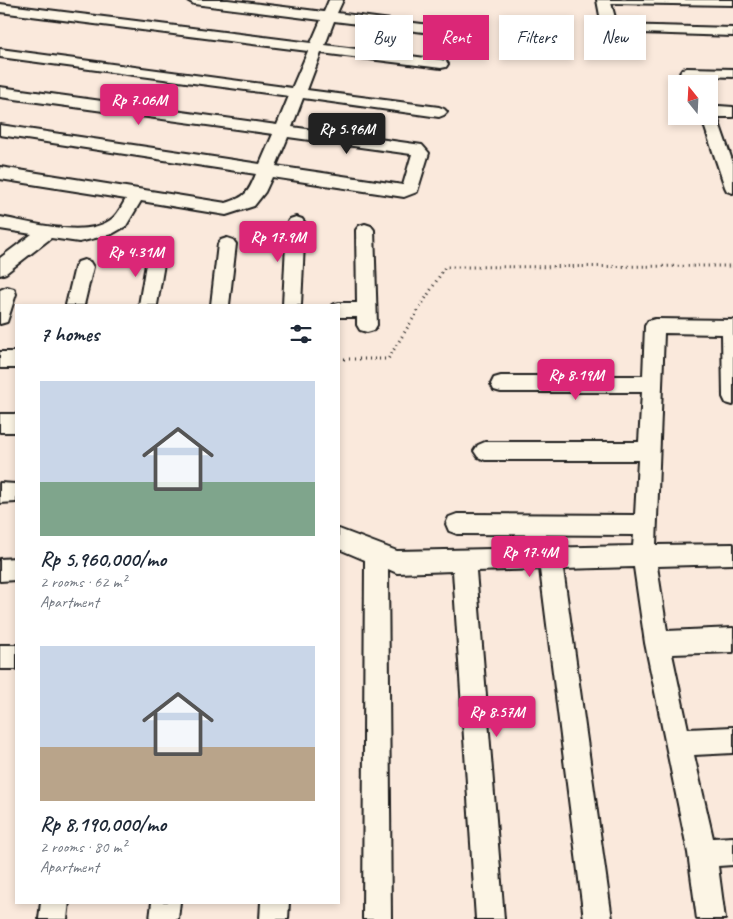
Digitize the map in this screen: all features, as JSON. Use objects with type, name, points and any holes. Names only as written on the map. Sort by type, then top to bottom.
[{"type":"street","points":[[194,0],[423,28]]},
{"type":"street","points":[[0,173],[226,209],[248,202],[257,192],[336,0]]},
{"type":"street","points":[[604,0],[609,26],[614,29],[733,32]]},
{"type":"street","points":[[615,0],[733,1]]},
{"type":"street","points":[[0,8],[441,64]]},
{"type":"street","points":[[0,53],[439,112]]},
{"type":"street","points":[[687,72],[733,73]]},
{"type":"street","points":[[0,92],[416,149],[421,153],[411,188],[404,191],[0,130]]},
{"type":"street","points":[[718,112],[733,112]]},
{"type":"street","points":[[712,125],[732,180]]},
{"type":"street","points":[[0,223],[86,235],[115,225],[120,221],[136,195]]},
{"type":"street","points":[[292,304],[296,223]]},
{"type":"street","points":[[340,310],[367,317],[365,230]]},
{"type":"street","points":[[0,268],[48,231]]},
{"type":"street","points":[[220,304],[227,244]]},
{"type":"street","points":[[148,304],[156,258]]},
{"type":"street","points":[[75,304],[84,267]]},
{"type":"street","points":[[0,317],[7,294]]},
{"type":"street","points":[[710,919],[702,853],[657,643],[644,556],[655,326],[731,327],[733,397]]},
{"type":"street","points":[[0,360],[15,360]]},
{"type":"street","points":[[501,384],[652,384]]},
{"type":"street","points":[[0,423],[15,423]]},
{"type":"street","points":[[485,451],[649,451]]},
{"type":"street","points":[[0,493],[15,493]]},
{"type":"street","points":[[457,524],[646,525]]},
{"type":"street","points":[[340,539],[397,562],[733,554]]},
{"type":"street","points":[[376,554],[378,919]]},
{"type":"street","points":[[550,559],[598,919]]},
{"type":"street","points":[[464,561],[490,919]]},
{"type":"street","points":[[0,570],[15,569]]},
{"type":"street","points":[[657,643],[733,640]]},
{"type":"street","points":[[0,658],[15,657]]},
{"type":"street","points":[[678,743],[733,740]]},
{"type":"street","points":[[702,853],[733,851]]},
{"type":"street","points":[[53,919],[55,904]]},
{"type":"street","points":[[164,919],[166,904]]},
{"type":"street","points":[[274,919],[275,904]]},
{"type":"path","points":[[340,359],[388,359],[445,267],[733,266]]}]
